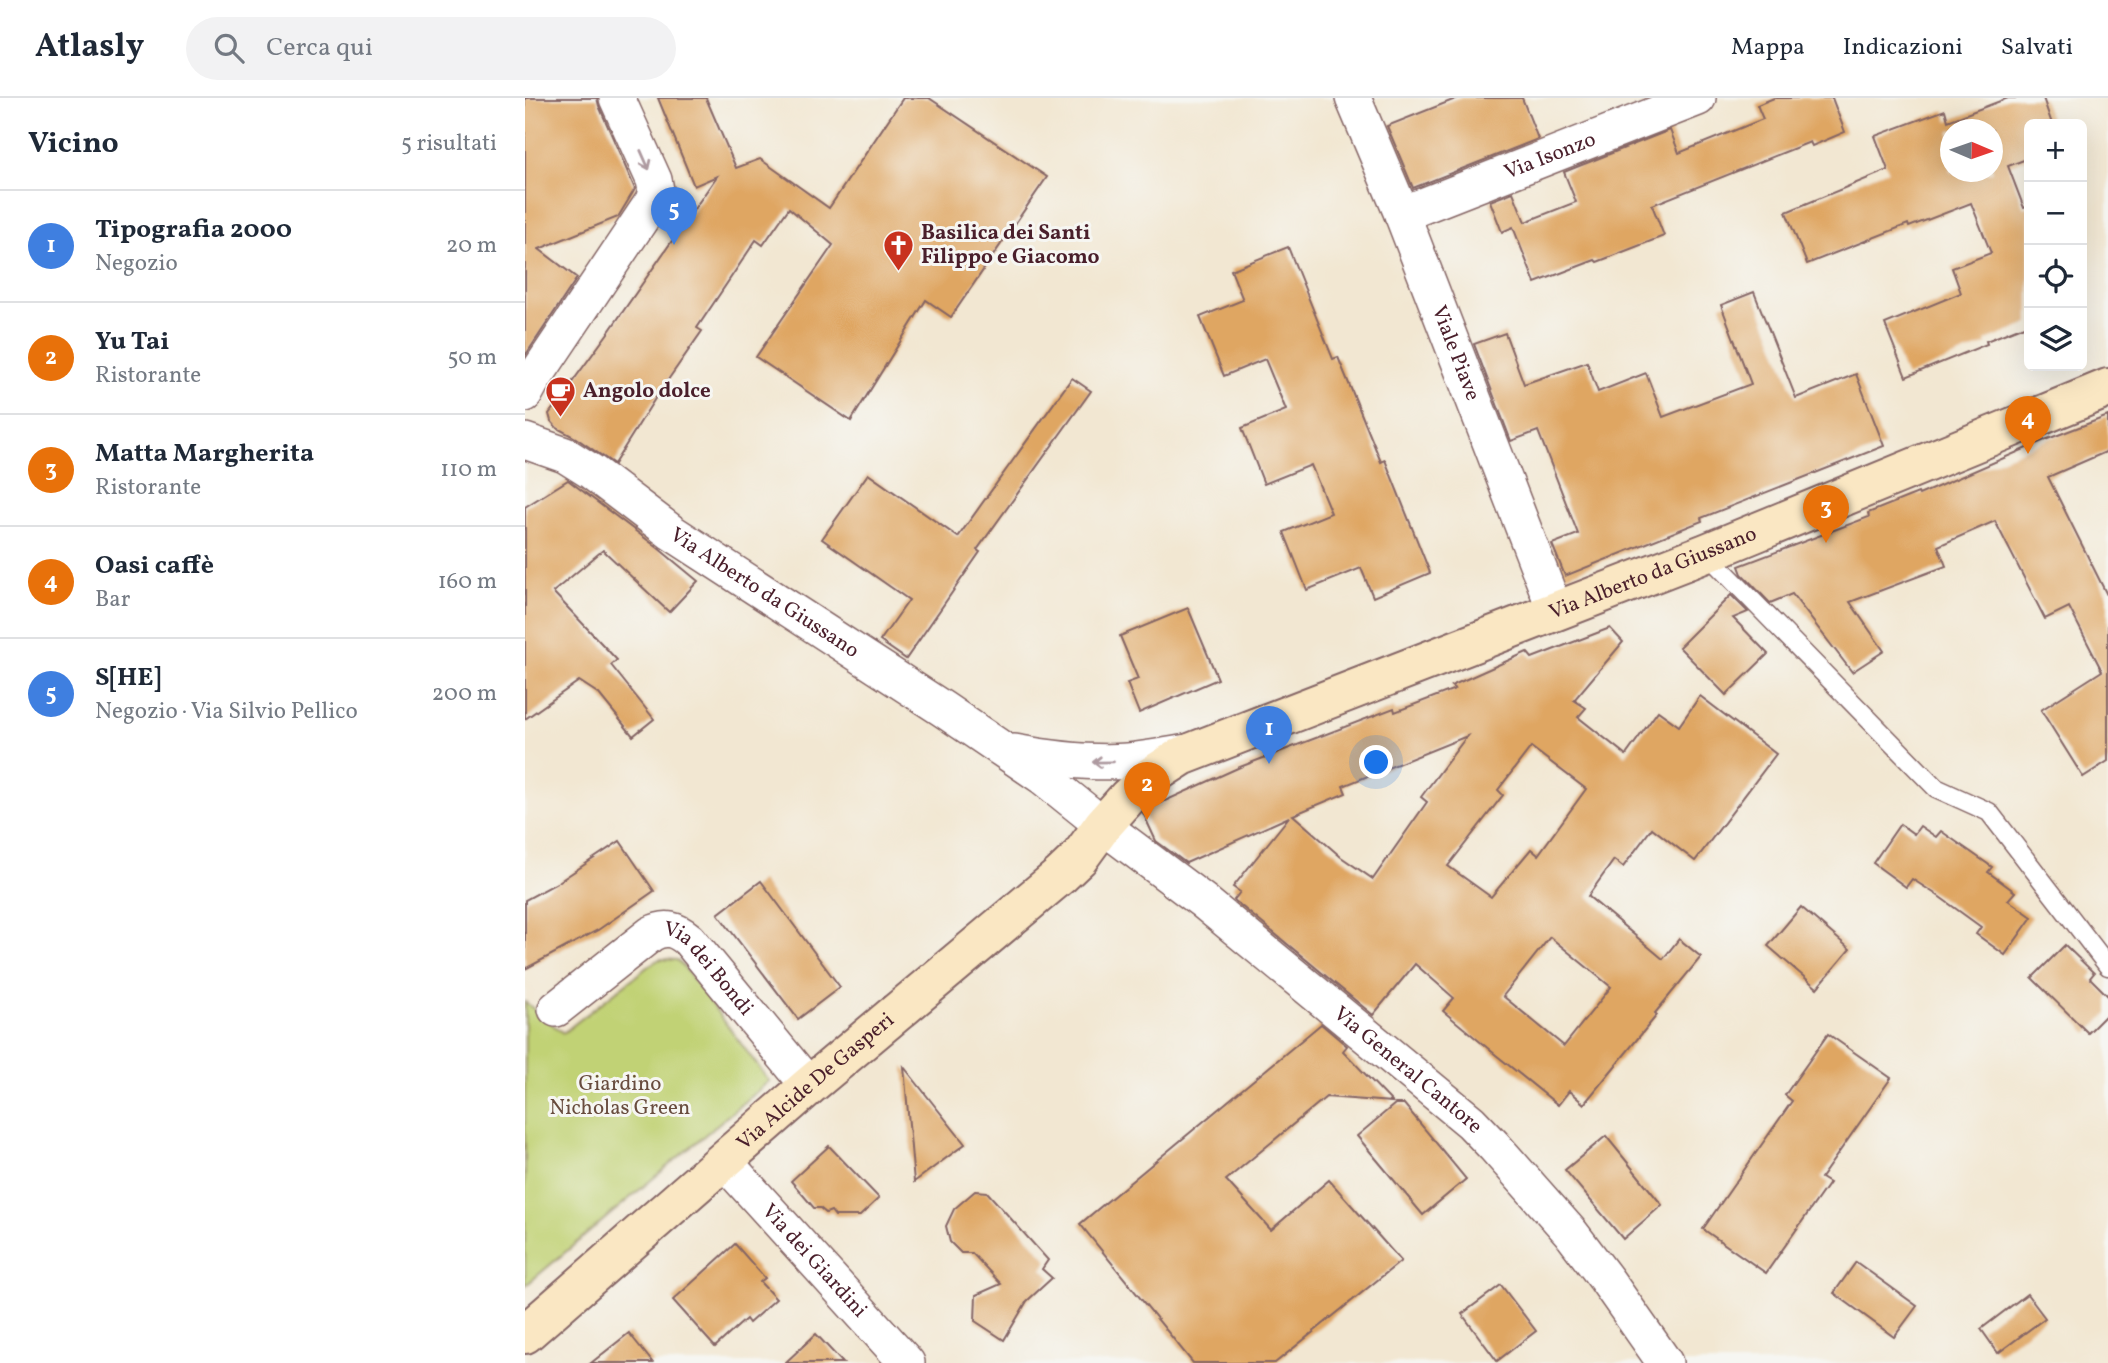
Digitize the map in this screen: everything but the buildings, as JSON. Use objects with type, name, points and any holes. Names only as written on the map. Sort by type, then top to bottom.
[{"type":"street","points":[[525,394],[653,201],[656,190],[654,180],[617,98]]},
{"type":"street","name":"Viale Piave","points":[[1353,98],[1402,214],[1555,610]]},
{"type":"street","name":"Via Isonzo","points":[[1402,214],[1697,98]]},
{"type":"street","name":"Via Alberto da Giussano","points":[[525,441],[565,455],[583,466],[671,532],[1004,750],[1058,788],[1103,825],[1151,776],[1195,750],[1706,553],[2108,388]]},
{"type":"street","name":"Via Alberto da Giussano","points":[[1004,750],[1045,758],[1108,762],[1131,761],[1195,750]]},
{"type":"street","name":"Via Alcide De Gasperi","points":[[525,1334],[809,1086],[1061,875],[1079,858],[1103,825]]},
{"type":"street","name":"Via General Cantore","points":[[1103,825],[1203,901],[1471,1122],[1571,1233],[1665,1363]]},
{"type":"street","name":"Via dei Bondi","points":[[556,1009],[651,934],[659,930],[674,930],[689,940],[809,1086]]},
{"type":"street","name":"Via dei Giardini","points":[[723,1160],[907,1363]]},
{"type":"lane","points":[[1706,553],[1936,788],[1989,812],[2108,966]]},
{"type":"green space","name":"Giardino Nicholas Green","points":[[660,959],[677,960],[683,966],[769,1081],[525,1286],[525,1002],[563,1033]]},
{"type":"place","name":"S[HE]","points":[[674,245]]},
{"type":"place","name":"Basilica dei Santi Filippo e Giacomo","points":[[898,272]]},
{"type":"place","name":"Angolo dolce","points":[[560,418]]},
{"type":"place","name":"Oasi caffè","points":[[2028,454]]},
{"type":"place","name":"Matta Margherita","points":[[1826,543]]},
{"type":"place","name":"Tipografia 2000","points":[[1269,764]]},
{"type":"place","name":"Yu Tai","points":[[1147,820]]}]
